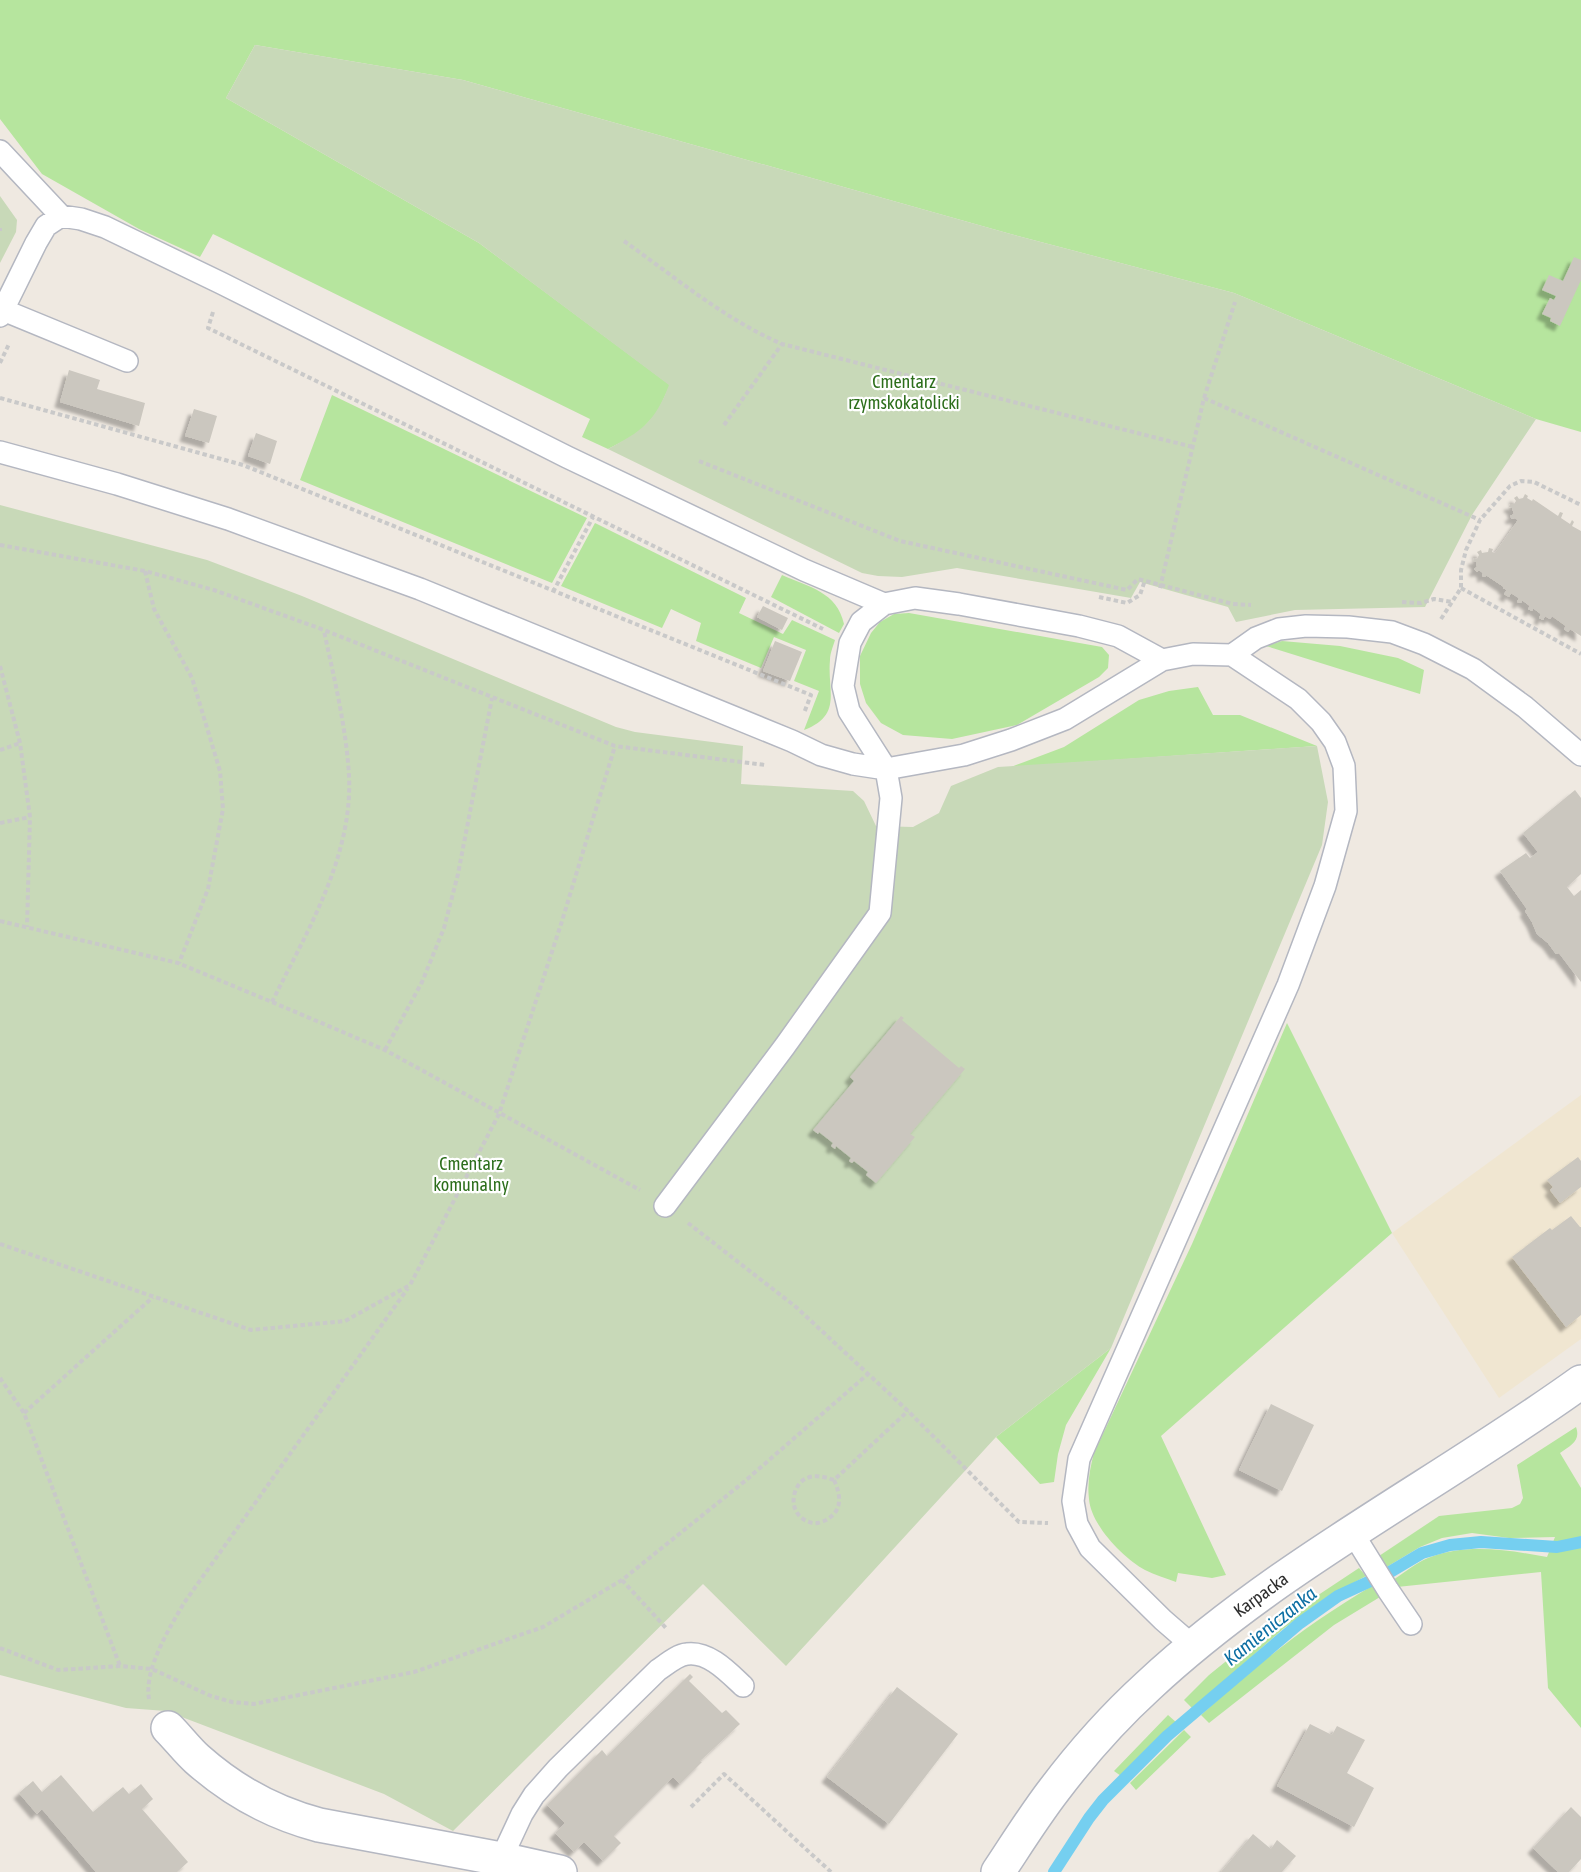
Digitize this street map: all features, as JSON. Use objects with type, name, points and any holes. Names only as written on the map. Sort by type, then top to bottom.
[{"type":"street","name":"Karpacka","points":[[998,1872],[1052,1792],[1082,1754],[1147,1687],[1193,1646],[1256,1597],[1352,1532],[1577,1391]]},
{"type":"street","points":[[168,1728],[197,1759],[235,1787],[266,1807],[291,1817],[560,1872]]},
{"type":"lane","points":[[0,151],[61,216],[81,219],[105,227],[578,462],[804,570],[884,604]]},
{"type":"lane","points":[[61,216],[46,226],[41,234],[8,315],[127,361]]},
{"type":"lane","points":[[0,452],[117,484],[228,519],[420,589],[792,741],[821,755],[853,764],[886,769],[964,755],[1065,718],[1162,660],[1193,654],[1232,655],[1298,699],[1321,722],[1335,742],[1344,766],[1346,811],[1325,886],[1288,985],[1079,1460],[1073,1501],[1077,1524],[1090,1548],[1163,1620],[1193,1646]]},
{"type":"lane","points":[[665,1206],[785,1046],[880,913],[891,798],[886,769],[849,711],[843,686],[850,643],[861,622],[884,604],[915,598],[1079,626],[1118,636],[1162,660]]},
{"type":"lane","points":[[1232,655],[1256,638],[1280,629],[1306,626],[1348,627],[1392,632],[1424,644],[1473,669],[1525,707],[1581,755]]},
{"type":"lane","points":[[1352,1532],[1411,1624]]},
{"type":"lane","points":[[501,1859],[522,1814],[534,1795],[558,1768],[658,1670],[688,1653],[705,1656],[743,1686]]},
{"type":"path","points":[[624,241],[723,312],[758,334],[782,344],[1193,447]]},
{"type":"path","points":[[221,283],[208,328],[850,643]]},
{"type":"path","points":[[1161,586],[1204,398],[1235,302]]},
{"type":"path","points":[[0,363],[8,315]]},
{"type":"path","points":[[724,425],[782,344]]},
{"type":"path","points":[[0,398],[243,465],[811,695],[792,741]]},
{"type":"path","points":[[1204,398],[1480,520]]},
{"type":"path","points":[[699,461],[900,541],[1127,590],[1138,579],[1233,604],[1254,605]]},
{"type":"path","points":[[1424,644],[1461,588],[1461,570],[1466,550],[1480,520],[1510,486],[1521,481],[1534,482],[1581,505]]},
{"type":"path","points":[[553,592],[593,517]]},
{"type":"path","points":[[0,545],[145,571],[214,590],[324,630],[615,746],[763,765],[788,763],[821,755]]},
{"type":"path","points":[[145,571],[154,609],[192,678],[220,771],[223,809],[208,889],[178,963]]},
{"type":"path","points":[[1091,596],[1127,603],[1140,595],[1145,580]]},
{"type":"path","points":[[1461,588],[1581,654]]},
{"type":"path","points":[[1400,602],[1421,603],[1434,599],[1452,602]]},
{"type":"path","points":[[272,1002],[320,907],[338,859],[347,820],[349,777],[345,728],[324,630]]},
{"type":"path","points":[[0,666],[20,744],[30,817],[27,927]]},
{"type":"path","points":[[385,1050],[422,982],[444,928],[458,874],[492,698]]},
{"type":"path","points":[[0,750],[20,744]]},
{"type":"path","points":[[168,1728],[152,1710],[148,1692],[152,1669],[168,1631],[184,1603],[410,1285],[499,1114],[562,921],[615,746]]},
{"type":"path","points":[[0,823],[30,817]]},
{"type":"path","points":[[0,921],[178,963],[272,1002],[385,1050],[630,1185],[665,1206],[795,1307],[908,1411],[1018,1522]]},
{"type":"path","points":[[0,1244],[251,1330],[345,1321],[410,1285]]},
{"type":"path","points":[[24,1413],[153,1297]]},
{"type":"path","points":[[0,1648],[58,1670],[120,1666],[152,1669],[211,1696],[232,1702],[254,1704],[414,1672],[543,1627],[622,1580],[745,1481],[868,1374]]},
{"type":"path","points":[[0,1378],[24,1413],[120,1666]]},
{"type":"path","points":[[834,1480],[908,1411]]},
{"type":"path","points":[[819,1475],[834,1480],[840,1499],[839,1507],[834,1514],[814,1524],[801,1518],[793,1506],[794,1491],[803,1480],[819,1475]]},
{"type":"path","points":[[622,1580],[688,1653]]},
{"type":"path","points":[[691,1807],[724,1774],[831,1872]]},
{"type":"shaded area","points":[[1581,1095],[1581,1339],[1499,1398],[1392,1233]]},
{"type":"green space","points":[[0,0],[1581,0],[1581,432],[1536,419],[1234,293],[1007,233],[463,80],[255,45],[226,98],[479,243],[670,385],[657,413],[637,434],[608,449],[582,437],[590,419],[213,234],[200,257],[139,229],[42,174],[0,119]]},
{"type":"green space","name":"Cmentarz rzymskokatolicki","points":[[255,45],[463,80],[1007,233],[1234,293],[1536,419],[1472,515],[1425,607],[1295,610],[1236,622],[1228,607],[1140,582],[1131,598],[957,568],[902,577],[862,573],[608,449],[639,431],[653,417],[669,385],[479,243],[226,98]]},
{"type":"green space","points":[[0,196],[17,220],[16,232],[0,263]]},
{"type":"green space","points":[[332,395],[587,518],[552,583],[300,480]]},
{"type":"green space","name":"Cmentarz komunalny","points":[[0,505],[207,560],[302,596],[616,727],[635,732],[743,746],[741,784],[853,791],[864,801],[876,826],[913,827],[939,813],[951,786],[998,767],[1317,746],[1328,802],[1322,845],[1111,1348],[996,1437],[786,1666],[703,1584],[453,1831],[384,1794],[166,1711],[126,1708],[0,1675]]},
{"type":"green space","points":[[595,523],[746,598],[739,613],[783,634],[792,620],[835,640],[830,657],[831,701],[824,717],[804,730],[819,691],[794,681],[806,650],[774,637],[761,668],[696,641],[701,623],[671,609],[662,628],[561,586]]},
{"type":"green space","points":[[782,575],[812,587],[835,605],[844,624],[839,633],[771,597]]},
{"type":"green space","points":[[909,613],[1102,647],[1109,655],[1108,668],[1099,677],[1017,725],[952,739],[903,735],[881,723],[866,703],[860,684],[860,656],[871,633],[880,622],[894,614]]},
{"type":"green space","points":[[1282,641],[1340,646],[1398,658],[1424,670],[1420,694],[1266,646]]},
{"type":"green space","points":[[1198,687],[1213,715],[1240,715],[1317,746],[1011,767],[1064,747],[1139,700],[1169,691]]},
{"type":"green space","points":[[1287,1023],[1392,1233],[1161,1436],[1226,1575],[1212,1578],[1178,1573],[1176,1582],[1136,1565],[1102,1530],[1091,1509],[1089,1499],[1091,1464],[1094,1453],[1192,1244]]},
{"type":"green space","points":[[1111,1348],[1066,1425],[1058,1454],[1054,1482],[1040,1484],[996,1437]]},
{"type":"green space","points":[[1576,1427],[1576,1439],[1560,1453],[1581,1488],[1581,1728],[1548,1688],[1541,1572],[1397,1587],[1393,1580],[1415,1565],[1442,1553],[1487,1549],[1547,1557],[1555,1537],[1509,1538],[1472,1533],[1442,1538],[1420,1547],[1385,1568],[1379,1556],[1439,1516],[1512,1508],[1520,1504],[1523,1498],[1517,1465]]},
{"type":"green space","points":[[1359,1568],[1366,1576],[1324,1599],[1283,1629],[1193,1709],[1184,1700],[1209,1675],[1261,1633]]},
{"type":"green space","points":[[1372,1586],[1380,1597],[1334,1625],[1209,1723],[1201,1715],[1283,1646]]},
{"type":"green space","points":[[1168,1715],[1177,1723],[1121,1776],[1114,1771]]},
{"type":"green space","points":[[1184,1730],[1191,1737],[1136,1790],[1130,1783]]},
{"type":"building","points":[[1574,257],[1581,260],[1581,280],[1560,326],[1542,314],[1550,298],[1554,300],[1556,296],[1542,290],[1549,275],[1563,281]]},
{"type":"building","points":[[69,370],[100,380],[97,389],[145,403],[139,426],[60,402]]},
{"type":"building","points":[[194,409],[217,416],[209,443],[185,436]]},
{"type":"building","points":[[256,433],[277,441],[270,464],[248,456]]},
{"type":"building","points":[[1525,494],[1527,498],[1532,501],[1533,499],[1558,516],[1560,512],[1563,513],[1561,518],[1570,524],[1572,520],[1574,522],[1572,526],[1581,531],[1581,636],[1570,629],[1568,632],[1564,629],[1566,626],[1552,616],[1550,619],[1545,616],[1543,620],[1539,618],[1541,614],[1533,608],[1532,611],[1528,609],[1530,606],[1522,600],[1521,603],[1517,602],[1519,598],[1511,593],[1509,597],[1504,594],[1507,590],[1504,587],[1486,575],[1482,576],[1483,573],[1474,569],[1477,567],[1476,562],[1473,562],[1474,558],[1477,559],[1479,555],[1477,552],[1481,550],[1482,553],[1488,552],[1489,548],[1495,553],[1518,520],[1512,519],[1510,516],[1514,514],[1512,508],[1509,507],[1516,501],[1514,498],[1517,496],[1519,499],[1523,498]]},
{"type":"building","points":[[763,606],[788,618],[782,630],[757,617]]},
{"type":"building","points":[[775,641],[802,652],[790,681],[763,671]]},
{"type":"building","points":[[1575,790],[1581,798],[1581,874],[1567,887],[1574,896],[1581,890],[1581,982],[1559,953],[1556,954],[1537,934],[1525,911],[1527,909],[1500,871],[1526,853],[1530,858],[1538,852],[1523,833]]},
{"type":"building","points":[[901,1016],[904,1018],[902,1020],[959,1068],[961,1066],[965,1069],[910,1134],[915,1137],[876,1183],[866,1175],[868,1172],[854,1161],[852,1163],[849,1161],[851,1158],[836,1146],[835,1149],[831,1146],[833,1143],[813,1130],[854,1081],[850,1077]]},
{"type":"building","points":[[1578,1157],[1581,1161],[1581,1187],[1560,1203],[1550,1190],[1553,1187],[1547,1180]]},
{"type":"building","points":[[1571,1216],[1581,1227],[1581,1315],[1566,1327],[1512,1257],[1550,1228],[1552,1230]]},
{"type":"building","points":[[1271,1404],[1314,1425],[1282,1491],[1239,1470]]},
{"type":"building","points":[[690,1674],[693,1677],[689,1681],[722,1713],[726,1710],[740,1724],[700,1761],[702,1762],[680,1784],[673,1777],[614,1836],[621,1843],[603,1861],[584,1842],[574,1852],[555,1833],[565,1823],[547,1805],[602,1750],[607,1756]]},
{"type":"building","points":[[897,1687],[958,1734],[889,1824],[827,1777]]},
{"type":"building","points":[[1310,1724],[1332,1735],[1337,1726],[1365,1740],[1347,1773],[1374,1788],[1354,1827],[1277,1786]]},
{"type":"building","points":[[61,1775],[93,1812],[123,1787],[129,1794],[141,1784],[153,1799],[142,1809],[188,1862],[177,1872],[96,1872],[42,1809],[37,1814],[19,1793],[33,1781],[42,1792]]},
{"type":"building","points":[[1571,1807],[1581,1817],[1581,1859],[1569,1872],[1558,1872],[1533,1848]]},
{"type":"building","points":[[1253,1834],[1271,1849],[1277,1840],[1296,1856],[1282,1872],[1221,1872]]},
{"type":"waterway","name":"Kamieniczanka","points":[[1054,1872],[1103,1800],[1167,1736],[1300,1623],[1338,1596],[1390,1572],[1422,1553],[1450,1545],[1481,1542],[1557,1547],[1581,1542]]}]
